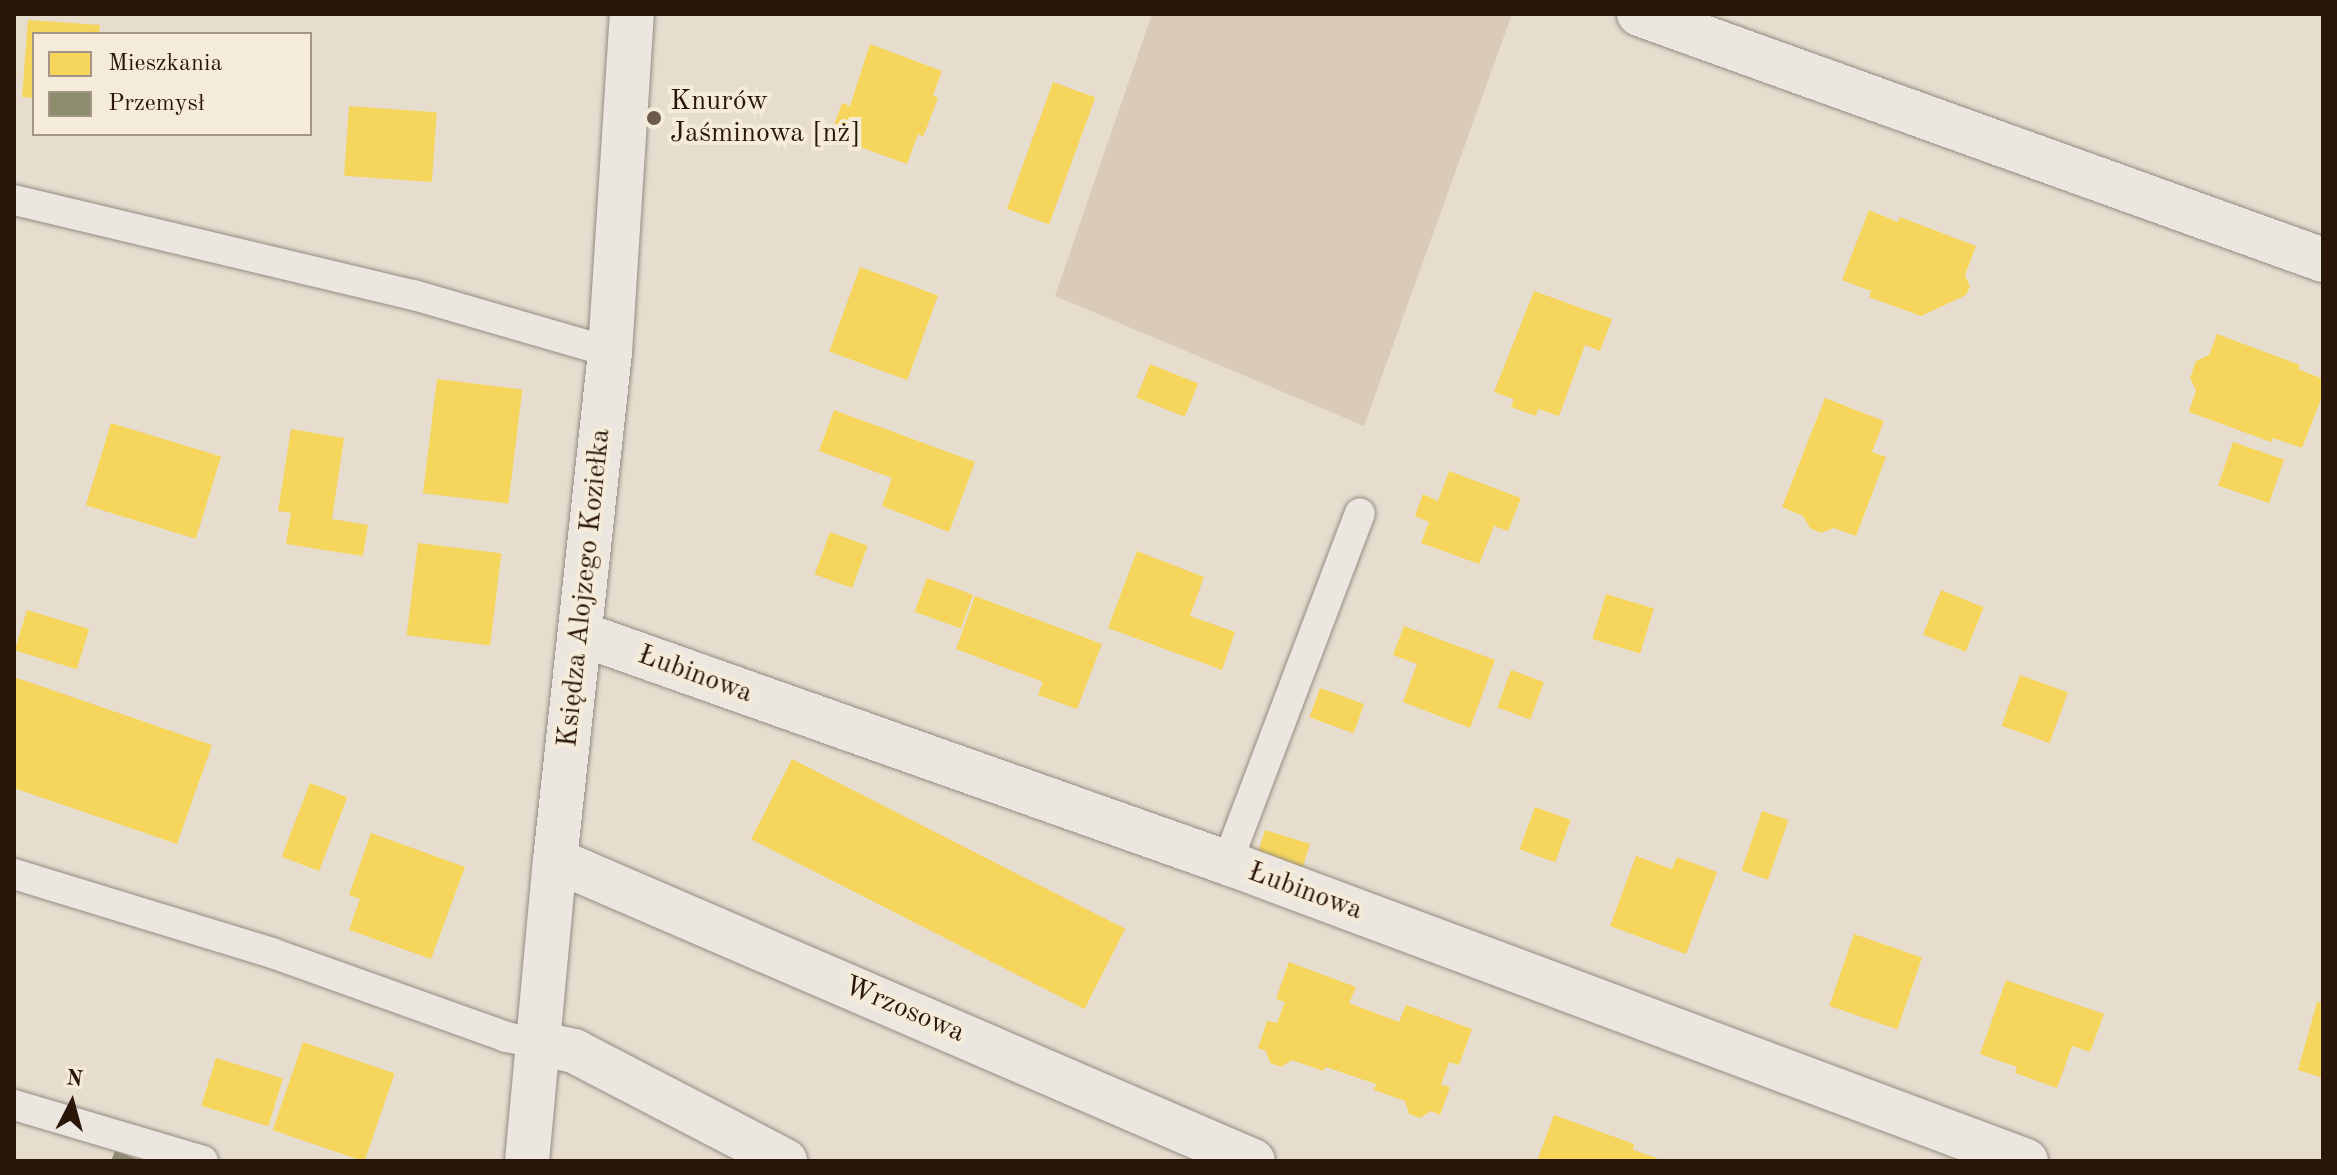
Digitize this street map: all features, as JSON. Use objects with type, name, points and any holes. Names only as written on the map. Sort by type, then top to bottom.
[{"type":"street","name":"Księdza Alojzego Koziełka","points":[[527,1161],[555,860],[610,352],[632,14]]},
{"type":"street","points":[[1639,14],[2323,260]]},
{"type":"street","name":"Łubinowa","points":[[581,634],[1227,863],[2026,1161]]},
{"type":"street","name":"Wrzosowa","points":[[555,860],[1253,1161]]},
{"type":"street","points":[[537,1043],[574,1051],[785,1161]]},
{"type":"lane","points":[[14,200],[399,291],[610,352]]},
{"type":"lane","points":[[1227,863],[1360,513]]},
{"type":"lane","points":[[14,874],[272,953],[506,1037],[537,1043]]},
{"type":"lane","points":[[14,1105],[203,1161]]},
{"type":"shaded area","points":[[1152,14],[1512,14],[1364,426],[1055,296]]},
{"type":"building: Mieszkania","points":[[28,20],[100,25],[99,32],[32,32],[32,98],[22,97]]},
{"type":"building: Mieszkania","points":[[870,44],[942,71],[933,95],[938,98],[923,137],[918,134],[907,164],[830,136],[842,103],[850,106]]},
{"type":"building: Mieszkania","points":[[1053,82],[1095,97],[1049,224],[1007,209]]},
{"type":"building: Mieszkania","points":[[349,106],[437,112],[432,182],[344,176]]},
{"type":"building: Mieszkania","points":[[1869,210],[1898,222],[1900,217],[1976,246],[1965,275],[1970,286],[1966,295],[1921,316],[1869,297],[1871,291],[1842,280]]},
{"type":"building: Mieszkania","points":[[860,267],[938,295],[907,380],[829,352]]},
{"type":"building: Mieszkania","points":[[1534,291],[1612,319],[1600,351],[1585,345],[1559,416],[1538,409],[1536,416],[1511,407],[1514,399],[1494,392]]},
{"type":"building: Mieszkania","points":[[2217,334],[2300,365],[2298,369],[2323,379],[2323,394],[2302,448],[2273,438],[2271,442],[2189,412],[2196,390],[2190,378],[2196,361],[2209,355]]},
{"type":"building: Mieszkania","points":[[1150,364],[1198,383],[1185,417],[1137,397]]},
{"type":"building: Mieszkania","points":[[437,379],[522,389],[508,504],[423,493]]},
{"type":"building: Mieszkania","points":[[1825,398],[1884,421],[1872,452],[1886,457],[1856,536],[1834,528],[1821,533],[1810,528],[1803,516],[1782,507]]},
{"type":"building: Mieszkania","points":[[834,410],[975,462],[949,532],[882,506],[892,478],[819,451]]},
{"type":"building: Mieszkania","points":[[111,423],[221,457],[196,539],[86,505]]},
{"type":"building: Mieszkania","points":[[291,429],[344,438],[332,519],[368,525],[363,556],[286,544],[291,513],[278,511]]},
{"type":"building: Mieszkania","points":[[2233,442],[2284,460],[2269,503],[2218,485]]},
{"type":"building: Mieszkania","points":[[1449,471],[1521,498],[1508,531],[1494,526],[1479,564],[1421,543],[1429,522],[1415,516],[1423,494],[1438,501]]},
{"type":"building: Mieszkania","points":[[830,532],[868,546],[852,588],[815,574]]},
{"type":"building: Mieszkania","points":[[418,543],[501,553],[490,646],[407,635]]},
{"type":"building: Mieszkania","points":[[1137,551],[1204,577],[1190,616],[1235,632],[1222,670],[1108,628]]},
{"type":"building: Mieszkania","points":[[927,578],[973,595],[961,629],[915,612]]},
{"type":"building: Mieszkania","points":[[1941,590],[1984,607],[1966,652],[1923,635]]},
{"type":"building: Mieszkania","points":[[1606,594],[1654,609],[1640,654],[1592,639]]},
{"type":"building: Mieszkania","points":[[975,596],[1102,644],[1077,709],[1038,695],[1043,682],[956,649]]},
{"type":"building: Mieszkania","points":[[27,610],[89,629],[77,669],[15,650]]},
{"type":"building: Mieszkania","points":[[1404,626],[1495,660],[1470,728],[1403,702],[1417,664],[1393,655]]},
{"type":"building: Mieszkania","points":[[1511,670],[1544,682],[1530,720],[1497,708]]},
{"type":"building: Mieszkania","points":[[2020,675],[2068,692],[2049,743],[2002,726]]},
{"type":"building: Mieszkania","points":[[14,677],[212,745],[177,844],[14,788]]},
{"type":"building: Mieszkania","points":[[1320,688],[1364,704],[1354,733],[1309,717]]},
{"type":"building: Mieszkania","points":[[792,759],[1125,929],[1084,1009],[751,839]]},
{"type":"building: Mieszkania","points":[[310,783],[347,797],[319,871],[282,857]]},
{"type":"building: Mieszkania","points":[[1535,807],[1571,820],[1555,862],[1520,849]]},
{"type":"building: Mieszkania","points":[[1762,811],[1788,820],[1768,880],[1741,871]]},
{"type":"building: Mieszkania","points":[[1265,830],[1310,844],[1302,870],[1257,856]]},
{"type":"building: Mieszkania","points":[[371,833],[465,867],[431,959],[349,930],[360,899],[349,895]]},
{"type":"building: Mieszkania","points":[[1636,856],[1672,869],[1677,857],[1717,872],[1686,954],[1610,926]]},
{"type":"building: Mieszkania","points":[[1854,934],[1922,957],[1897,1029],[1829,1006]]},
{"type":"building: Mieszkania","points":[[1289,962],[1356,987],[1349,1003],[1399,1022],[1406,1005],[1472,1029],[1459,1065],[1449,1062],[1441,1085],[1450,1087],[1440,1115],[1431,1111],[1420,1118],[1409,1114],[1405,1101],[1374,1090],[1376,1084],[1326,1067],[1323,1071],[1292,1060],[1281,1067],[1270,1063],[1266,1051],[1258,1048],[1267,1021],[1277,1023],[1285,1002],[1276,999]]},
{"type":"building: Mieszkania","points":[[2006,980],[2104,1014],[2090,1052],[2072,1046],[2057,1088],[2015,1073],[2017,1067],[1980,1054]]},
{"type":"building: Mieszkania","points":[[2317,1002],[2323,1003],[2323,1078],[2298,1070]]},
{"type":"building: Mieszkania","points":[[303,1042],[395,1074],[365,1161],[273,1130]]},
{"type":"building: Mieszkania","points":[[216,1058],[283,1078],[268,1126],[201,1106]]},
{"type":"building: Mieszkania","points":[[1554,1115],[1634,1144],[1633,1150],[1657,1158],[1656,1161],[1537,1161]]},
{"type":"building: Przemysł","points":[[115,1151],[142,1161],[111,1161]]},
{"type":"place","name":"Knurów Jaśminowa [nż]","points":[[654,118]]}]
